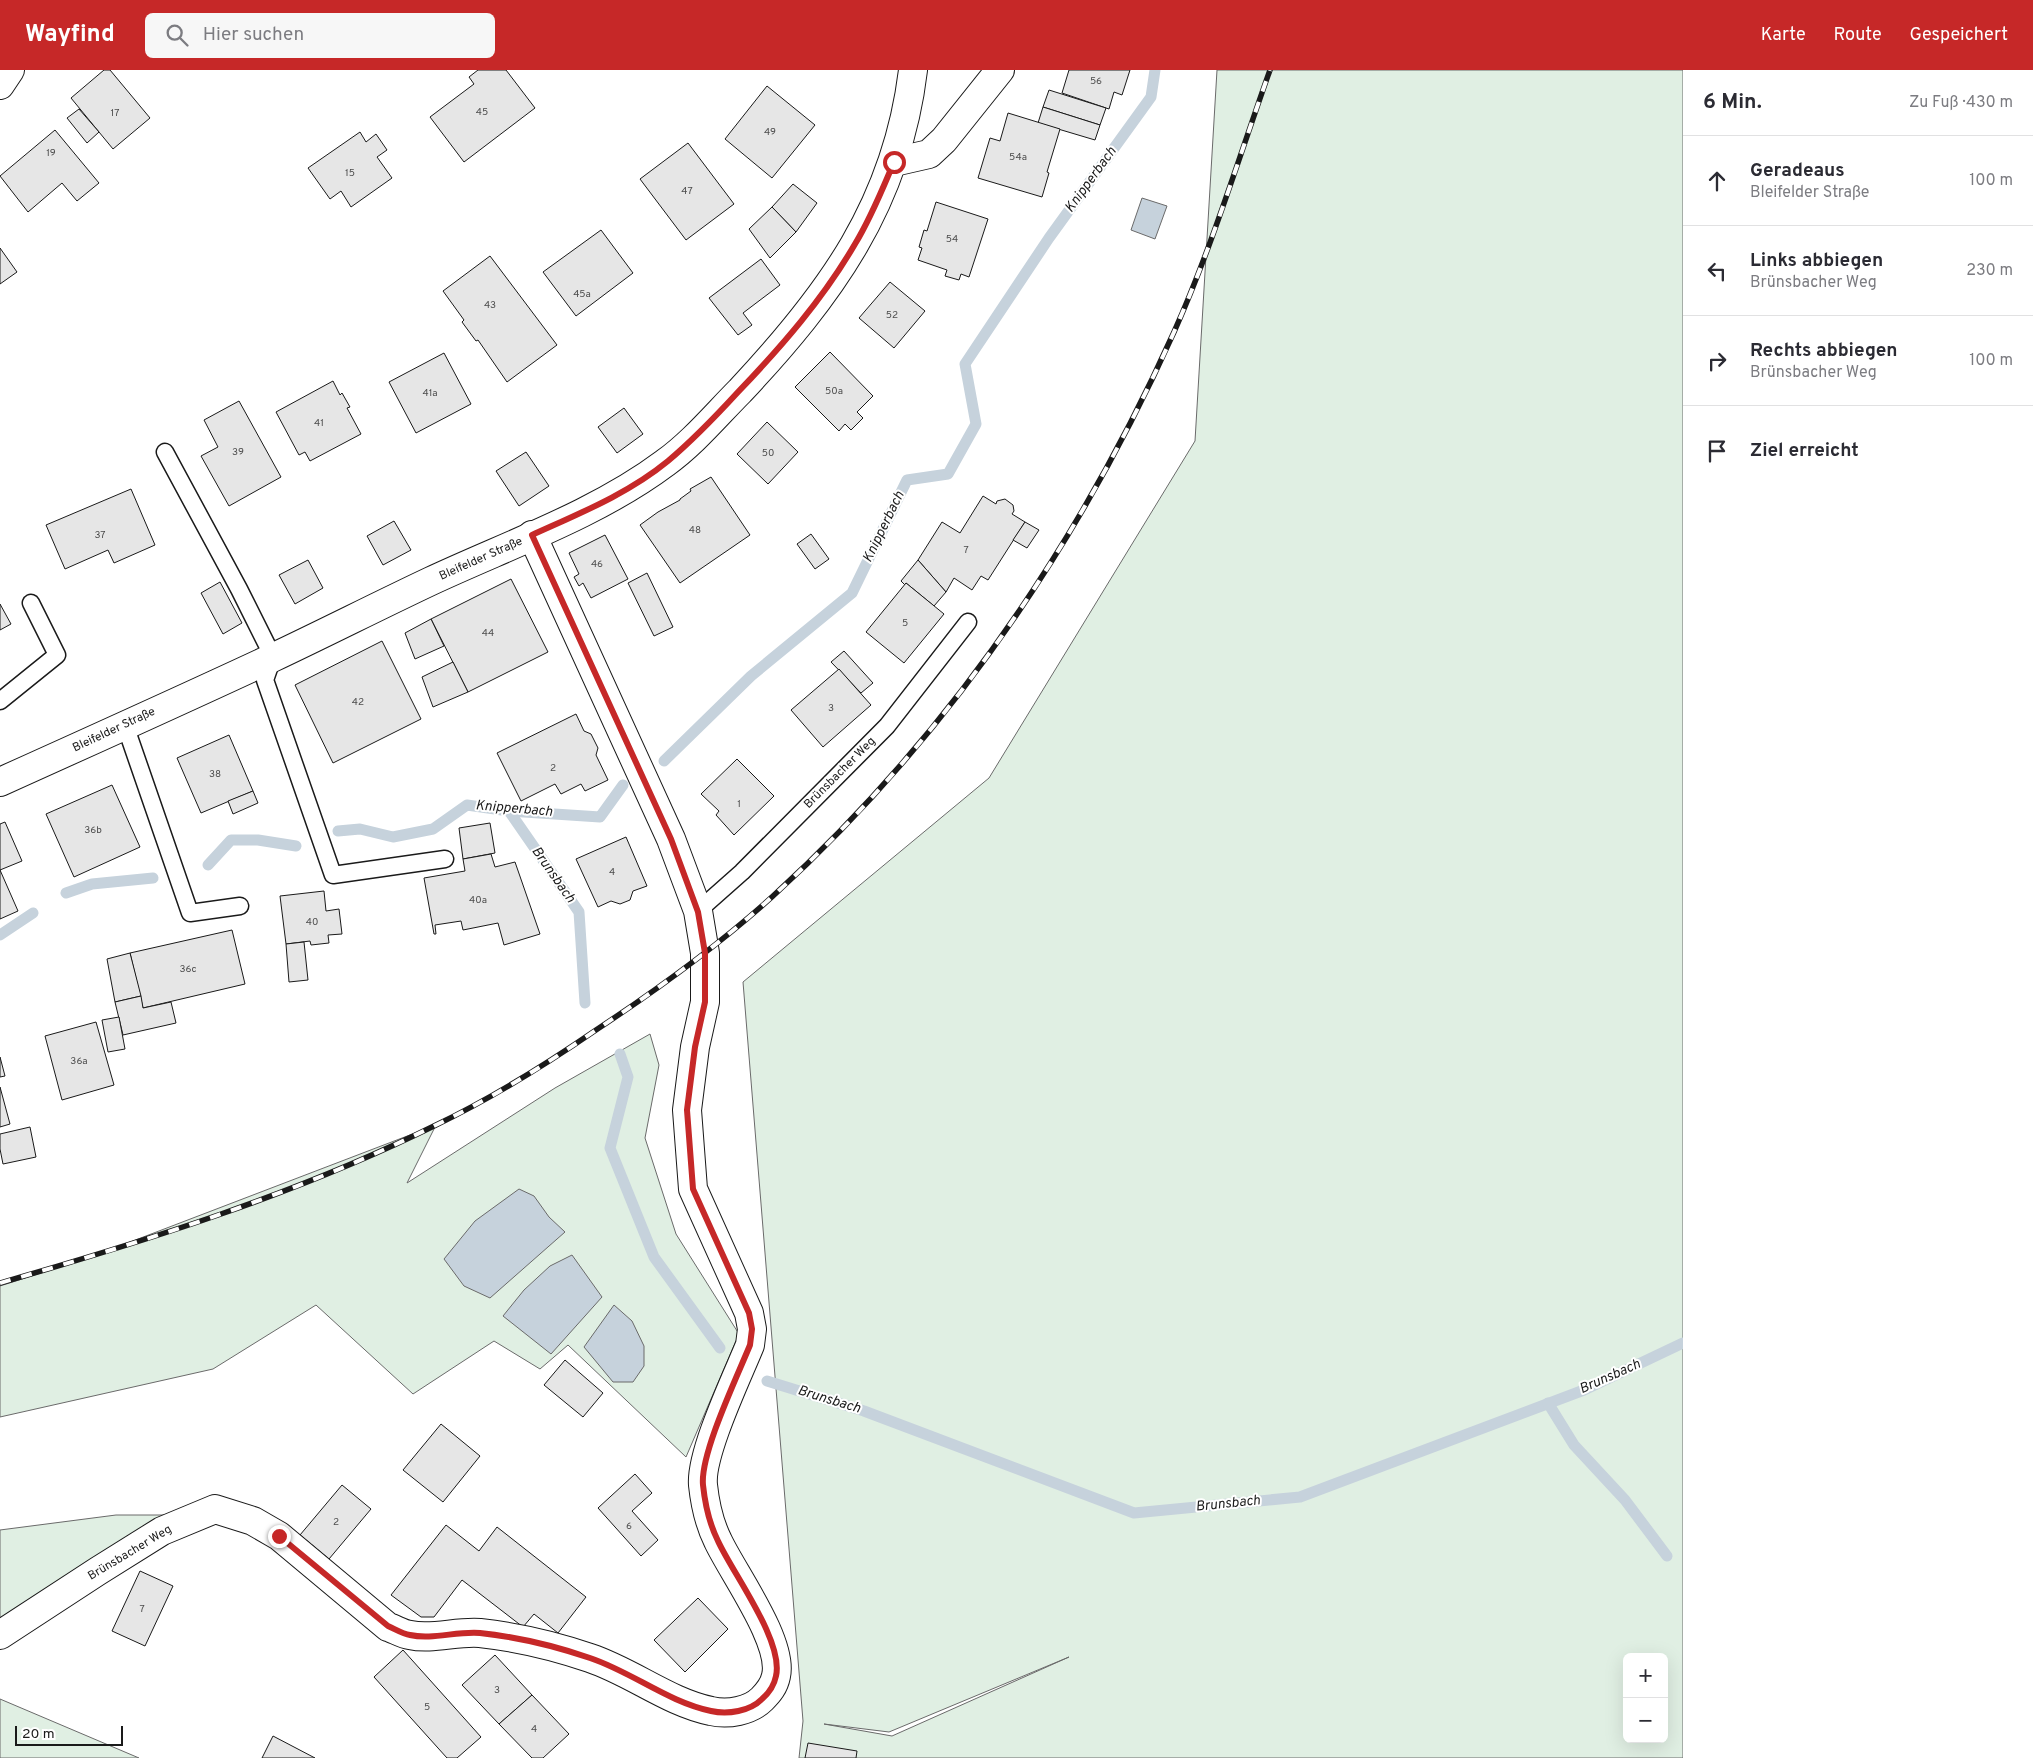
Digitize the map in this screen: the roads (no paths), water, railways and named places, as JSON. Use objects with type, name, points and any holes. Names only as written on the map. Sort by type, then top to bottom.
[{"type":"street","points":[[0,85],[10,70]]},
{"type":"street","name":"Bleifelder Straße","points":[[0,782],[273,657],[431,581],[586,510],[631,486],[667,462],[705,427],[792,333],[824,293],[855,244],[874,210],[894,162],[909,106],[913,70]]},
{"type":"street","points":[[894,162],[929,154],[944,140],[1000,70]]},
{"type":"street","name":"Brünsbacher Weg","points":[[0,1635],[162,1531],[215,1509],[253,1521],[279,1536],[388,1626],[410,1635],[478,1633],[514,1638],[551,1647],[591,1658],[692,1706],[714,1712],[739,1711],[748,1708],[757,1704],[772,1690],[776,1674],[776,1658],[754,1604],[718,1541],[709,1517],[702,1484],[708,1450],[750,1345],[752,1329],[749,1313],[693,1189],[687,1110],[695,1047],[705,1002],[705,953],[698,912],[671,839],[532,535]]},
{"type":"lane","points":[[165,452],[239,589],[273,657],[265,680],[333,875],[445,858]]},
{"type":"lane","points":[[0,701],[57,655],[31,603]]},
{"type":"lane","name":"Brünsbacher Weg","points":[[698,912],[742,872],[887,726],[968,622]]},
{"type":"lane","points":[[125,725],[190,912],[240,906]]},
{"type":"waterway","name":"Knipperbach","points":[[664,761],[751,676],[852,593],[907,480],[948,474],[976,424],[965,364],[1049,238],[1151,97],[1155,70]]},
{"type":"waterway","name":"Knipperbach","points":[[338,831],[360,829],[393,837],[433,829],[467,805],[509,811],[600,817],[623,785]]},
{"type":"waterway","name":"Brunsbach","points":[[509,811],[579,912],[585,1003]]},
{"type":"waterway","name":"Knipperbach","points":[[208,865],[231,840],[258,840],[296,846]]},
{"type":"waterway","name":"Knipperbach","points":[[66,893],[92,884],[153,878]]},
{"type":"waterway","name":"Knipperbach","points":[[0,935],[33,913]]},
{"type":"waterway","name":"Brunsbach","points":[[620,1054],[628,1077],[610,1148],[654,1257],[720,1348]]},
{"type":"waterway","name":"Brunsbach","points":[[767,1381],[864,1411],[1134,1513],[1300,1497],[1584,1390],[1683,1343]]},
{"type":"waterway","points":[[1548,1403],[1574,1445],[1625,1500],[1667,1556]]},
{"type":"railway","points":[[0,1283],[222,1214],[330,1173],[457,1115],[538,1068],[642,999],[710,949],[773,896],[836,835],[896,771],[951,704],[1003,635],[1051,563],[1095,488],[1136,411],[1174,332],[1213,235],[1270,70]]}]
